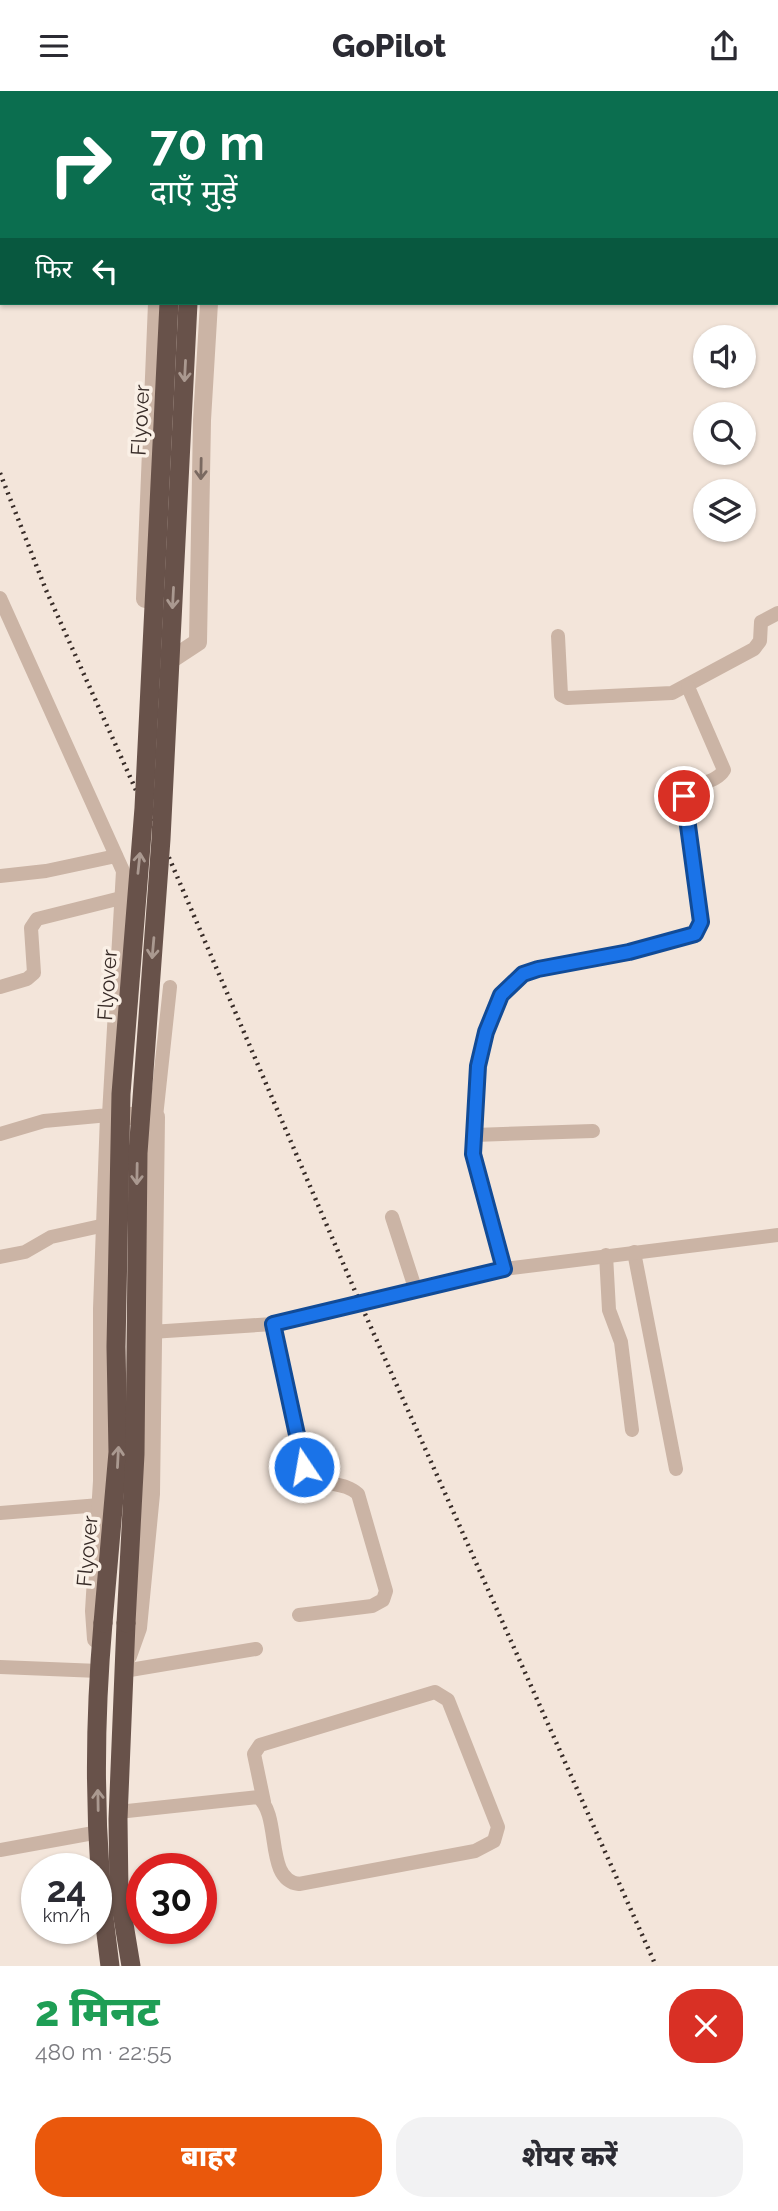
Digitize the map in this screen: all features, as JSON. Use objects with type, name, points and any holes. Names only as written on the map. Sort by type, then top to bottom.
[{"type":"highway","name":"Flyover","points":[[110,1966],[100,1894],[99,1671],[118,1452],[116,1347],[121,1094],[144,808],[169,305]]},
{"type":"highway","name":"Flyover","points":[[131,1966],[119,1894],[118,1812],[135,1454],[138,1153],[161,839],[188,305]]},
{"type":"street","points":[[157,305],[141,679],[198,642],[202,420],[209,305]]},
{"type":"street","points":[[0,598],[123,871],[105,1225],[100,1505],[94,1611],[99,1671],[0,1667]]},
{"type":"street","points":[[558,636],[559,690],[567,698],[660,696],[688,687],[754,649],[760,641],[761,622],[778,613]]},
{"type":"street","points":[[504,1269],[491,1212],[473,1164],[478,1066],[486,1032],[494,1009],[512,983],[523,974],[685,938],[695,934],[700,927],[684,796],[688,789],[719,778],[724,770],[688,687]]},
{"type":"street","points":[[0,876],[46,871],[116,856]]},
{"type":"street","points":[[0,987],[27,979],[34,973],[31,928],[37,919],[121,898]]},
{"type":"street","points":[[170,987],[156,1117],[150,1494],[138,1628],[124,1671],[256,1649]]},
{"type":"street","points":[[0,1134],[44,1121],[109,1115],[156,1117]]},
{"type":"street","points":[[474,1135],[593,1131]]},
{"type":"street","points":[[392,1217],[416,1291]]},
{"type":"street","points":[[0,1257],[24,1252],[51,1237],[105,1225]]},
{"type":"street","points":[[151,1332],[273,1324],[504,1269],[778,1235]]},
{"type":"street","points":[[634,1252],[677,1469]]},
{"type":"street","points":[[606,1255],[609,1310],[621,1342],[632,1430]]},
{"type":"street","points":[[273,1324],[304,1467],[317,1480],[342,1485],[358,1494],[386,1591],[383,1600],[372,1606],[299,1615]]},
{"type":"street","points":[[0,1513],[100,1505]]},
{"type":"street","points":[[435,1692],[448,1700],[498,1827],[494,1841],[475,1851],[293,1883],[287,1880],[279,1868],[264,1801],[254,1754],[260,1745],[435,1692]]},
{"type":"street","points":[[118,1812],[253,1796],[264,1801]]},
{"type":"street","points":[[0,1850],[99,1832]]},
{"type":"railway","points":[[0,473],[46,590],[144,808],[161,839],[361,1305],[656,1966]]},
{"type":"route","points":[[304,1467],[273,1324],[504,1269],[491,1212],[473,1164],[478,1066],[494,1009],[501,995],[523,974],[629,952],[695,934],[701,922],[684,796]]}]
